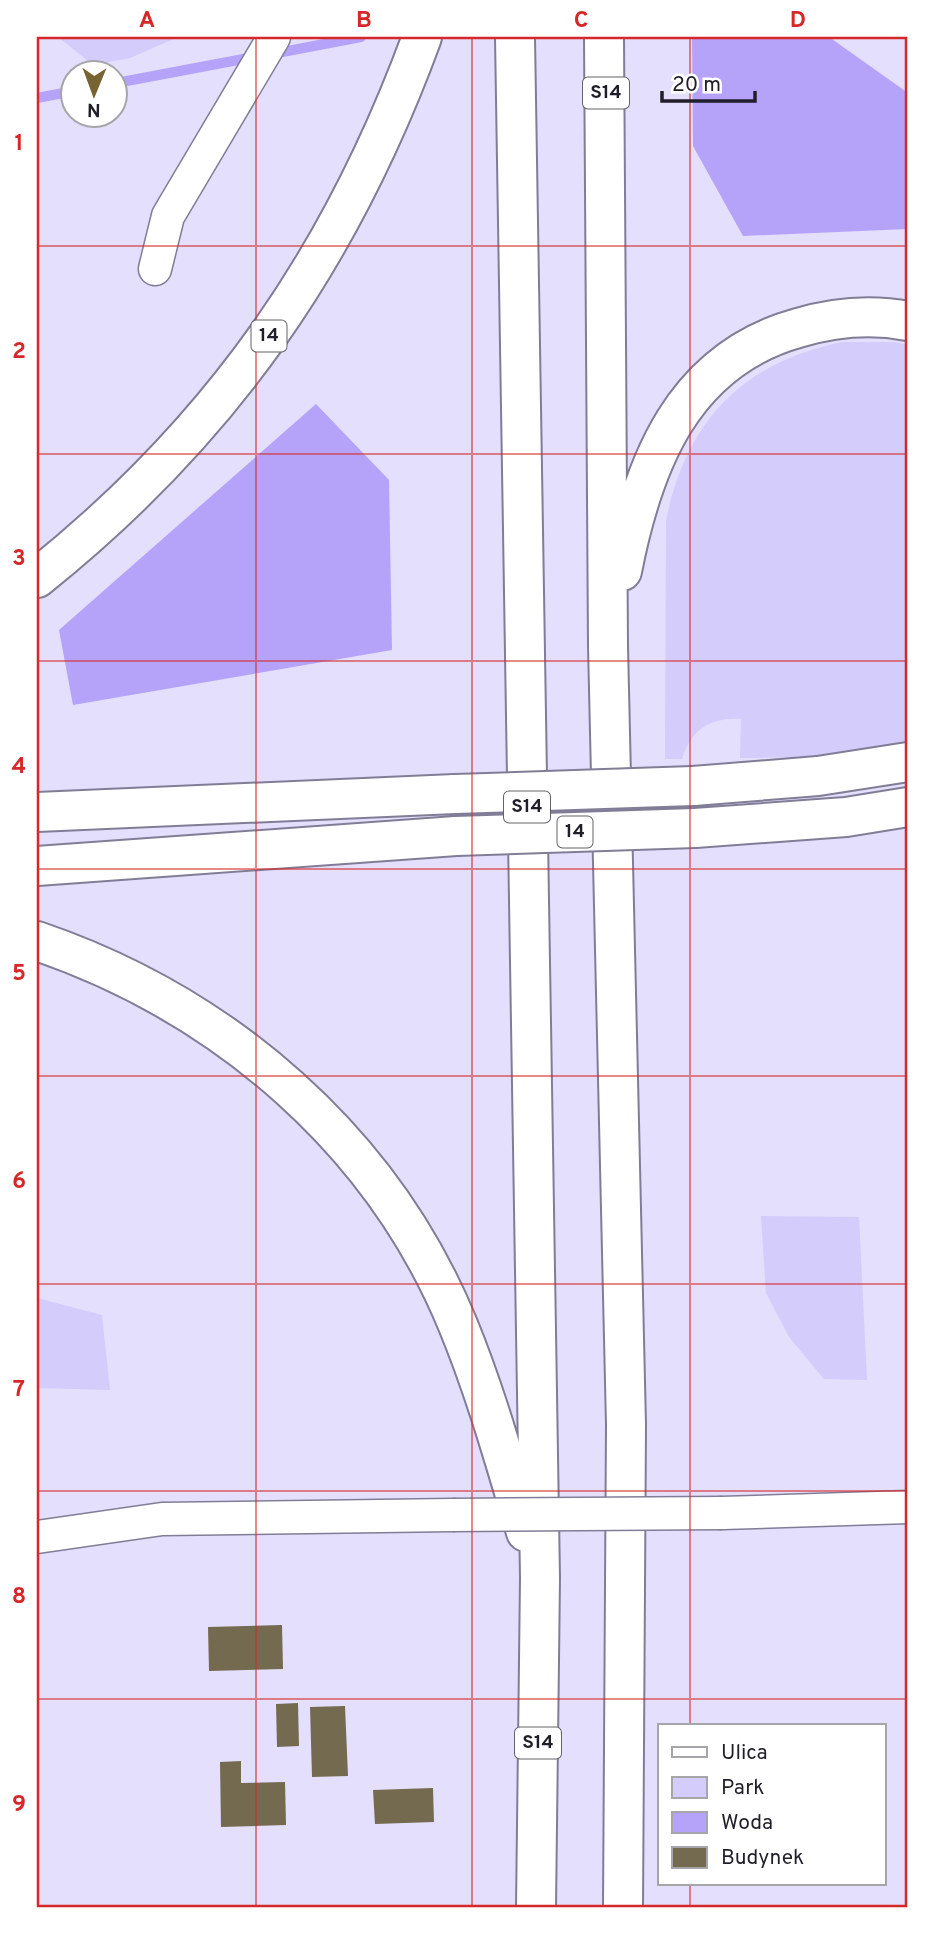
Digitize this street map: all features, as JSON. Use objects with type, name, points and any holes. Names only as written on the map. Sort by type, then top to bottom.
[{"type":"highway","name":"14","points":[[37,578],[145,482],[228,390],[269,337],[340,226],[373,160],[422,37]]},
{"type":"highway","name":"S14","points":[[515,37],[540,1578],[536,1908]]},
{"type":"highway","name":"S14","points":[[604,37],[608,646],[626,1425],[623,1908]]},
{"type":"highway","points":[[608,646],[624,561],[642,490],[677,417],[694,391],[723,362],[767,336],[843,318],[880,316],[908,321]]},
{"type":"highway","points":[[37,812],[693,786],[818,776],[908,762]]},
{"type":"highway","name":"14","points":[[37,866],[456,836],[695,828],[846,817],[908,807]]},
{"type":"highway","points":[[37,941],[85,957],[152,989],[208,1023],[273,1071],[319,1115],[373,1176],[423,1253],[457,1324],[488,1404],[540,1578]]},
{"type":"street","points":[[155,269],[168,216],[274,37]]},
{"type":"street","points":[[37,1537],[162,1519],[722,1513],[908,1507]]},
{"type":"green space","points":[[58,37],[178,37],[130,58],[87,60]]},
{"type":"green space","points":[[842,342],[894,342],[908,345],[908,741],[846,754],[740,758],[741,719],[730,719],[703,727],[691,740],[682,759],[665,759],[666,521],[675,485],[688,454],[704,426],[724,402],[748,381],[775,365]]},
{"type":"green space","points":[[761,1216],[859,1217],[867,1380],[824,1379],[789,1337],[766,1293]]},
{"type":"green space","points":[[37,1298],[102,1315],[110,1390],[37,1388]]},
{"type":"water","points":[[692,37],[829,37],[908,93],[908,229],[743,236],[693,146]]},
{"type":"water","points":[[316,404],[389,480],[392,650],[73,705],[59,630]]},
{"type":"building","points":[[282,1625],[283,1669],[209,1671],[208,1627]]},
{"type":"building","points":[[298,1703],[299,1746],[277,1747],[276,1704]]},
{"type":"building","points":[[345,1706],[348,1776],[312,1777],[310,1707]]},
{"type":"building","points":[[241,1761],[241,1783],[285,1782],[286,1825],[221,1827],[220,1762]]},
{"type":"building","points":[[433,1788],[434,1822],[375,1824],[373,1790]]},
{"type":"waterway","points":[[272,54],[361,37]]},
{"type":"waterway","points":[[130,80],[254,57]]},
{"type":"waterway","points":[[37,98],[60,94]]}]
